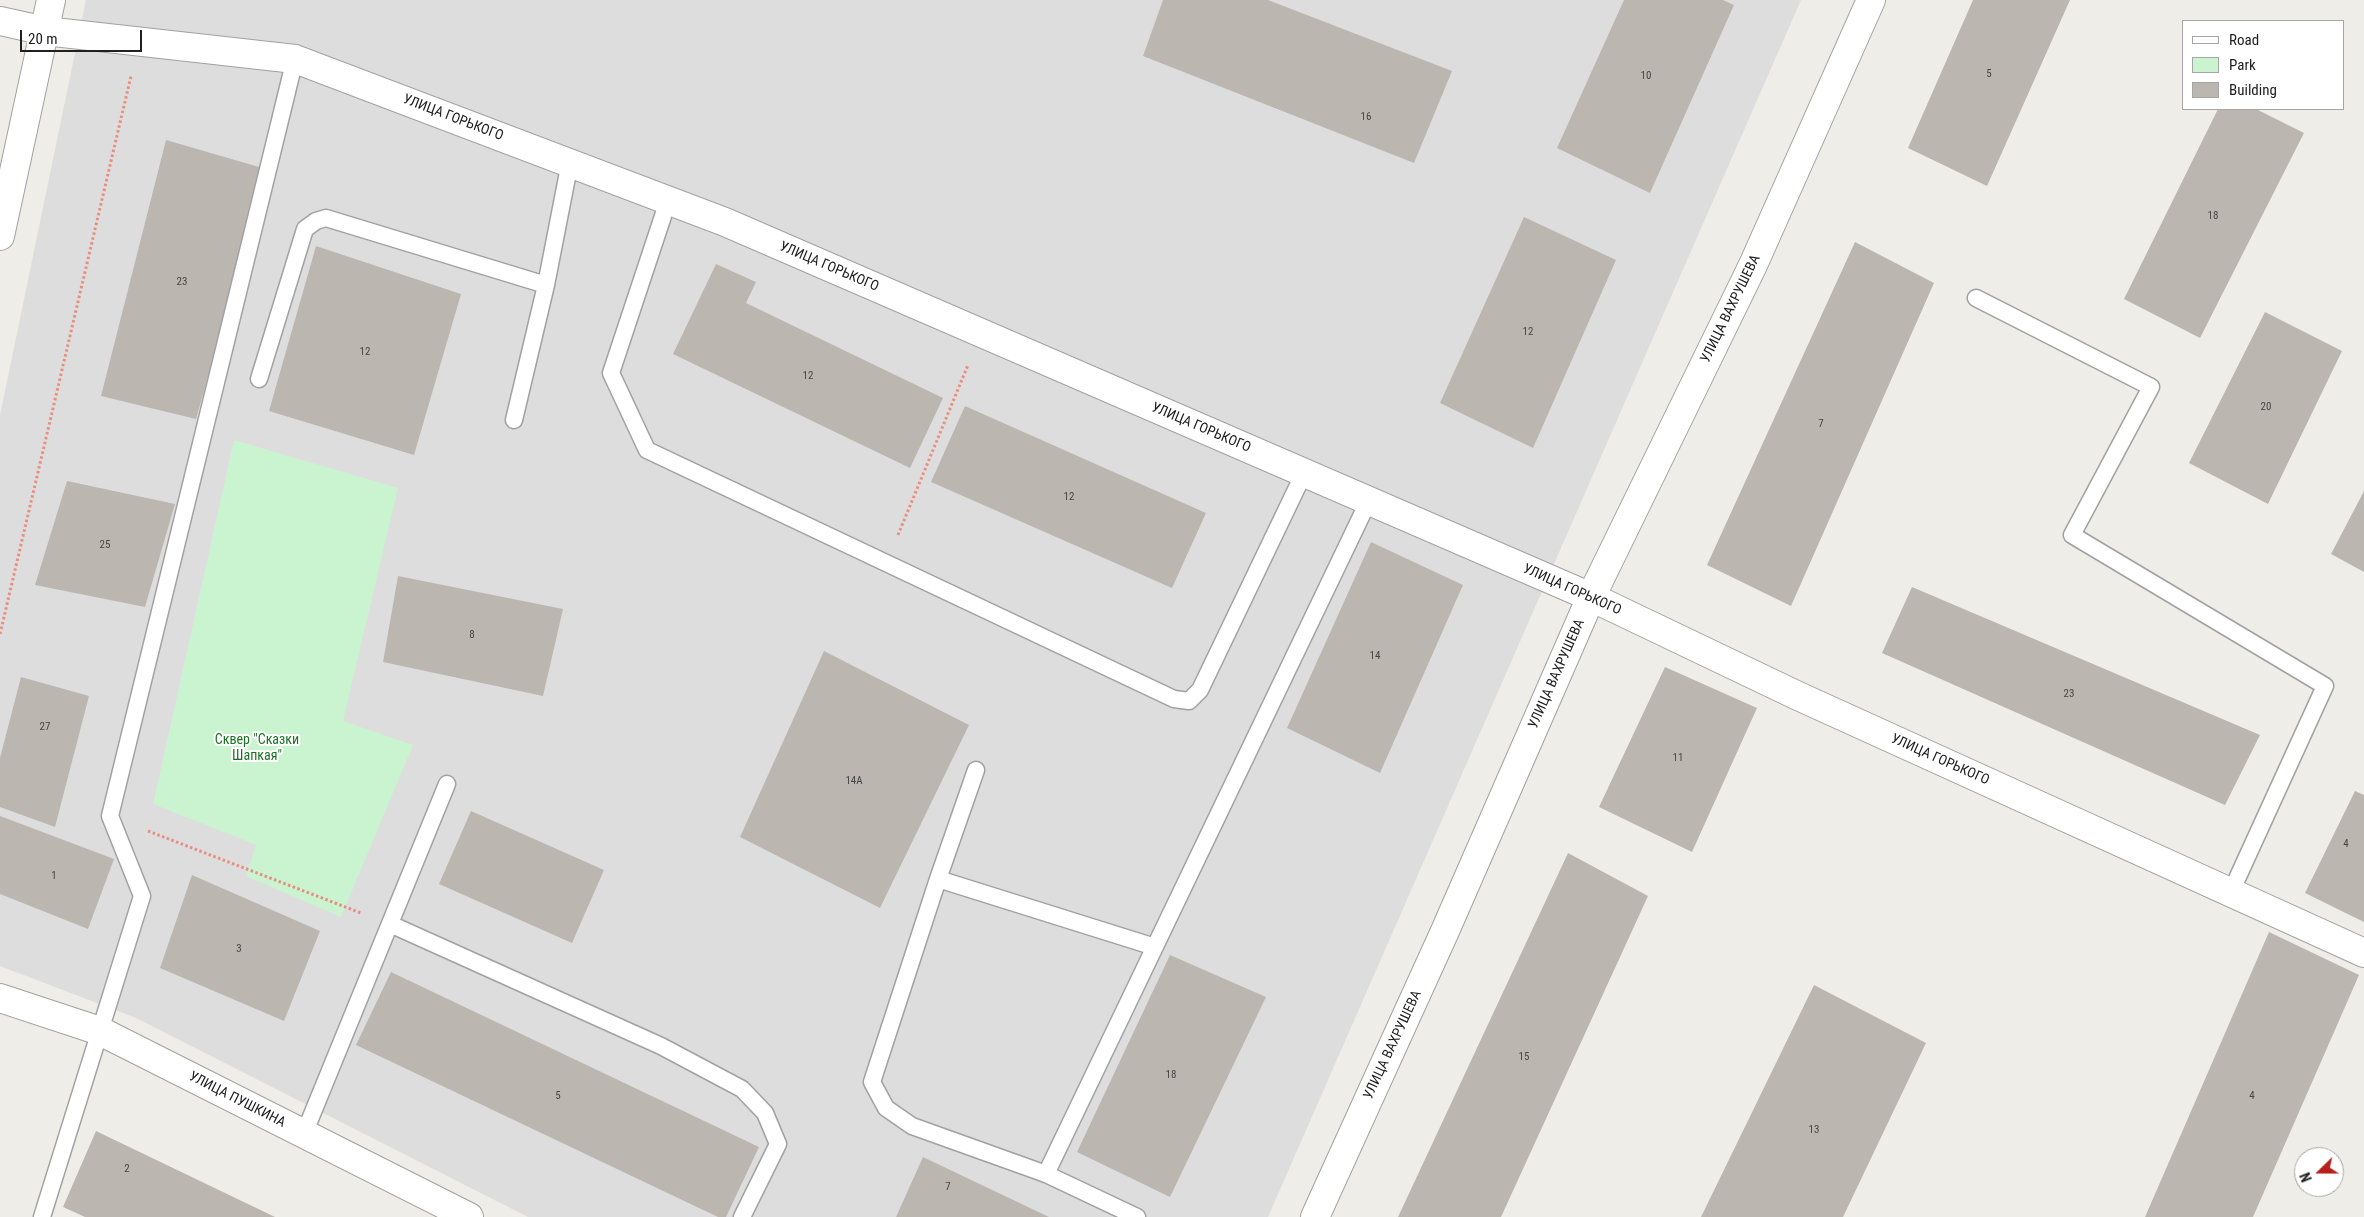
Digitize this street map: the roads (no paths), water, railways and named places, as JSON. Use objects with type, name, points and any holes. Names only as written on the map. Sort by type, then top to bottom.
[{"type":"street","points":[[0,236],[51,0]]},
{"type":"street","name":"УЛИЦА ВАХРУШЕВА","points":[[1315,1217],[1445,931],[1590,597],[1753,265],[1871,0]]},
{"type":"street","name":"УЛИЦА ГОРЬКОГО","points":[[0,21],[45,31],[295,59],[725,222],[1590,597],[1796,695],[2364,953]]},
{"type":"street","name":"УЛИЦА ПУШКИНА","points":[[0,998],[100,1031],[469,1217]]},
{"type":"lane","points":[[42,1217],[142,896],[110,816],[295,59]]},
{"type":"lane","points":[[514,420],[546,285],[570,162]]},
{"type":"lane","points":[[668,201],[611,373],[647,450],[1174,699],[1189,701],[1200,690],[1304,473]]},
{"type":"lane","points":[[259,379],[305,229],[316,221],[326,218],[546,285]]},
{"type":"lane","points":[[1976,298],[2151,387],[2072,535],[2325,686],[2231,892]]},
{"type":"lane","points":[[1046,1174],[1369,500]]},
{"type":"lane","points":[[976,770],[938,879],[872,1082],[886,1108],[912,1126],[1046,1174],[1137,1217]]},
{"type":"lane","points":[[304,1134],[447,784]]},
{"type":"lane","points":[[938,879],[1155,947]]},
{"type":"lane","points":[[390,924],[661,1046],[742,1089],[765,1113],[778,1144],[742,1217]]},
{"type":"park label","name":"Сквер \"Сказки Шапкая\"","points":[[257,748]]}]
